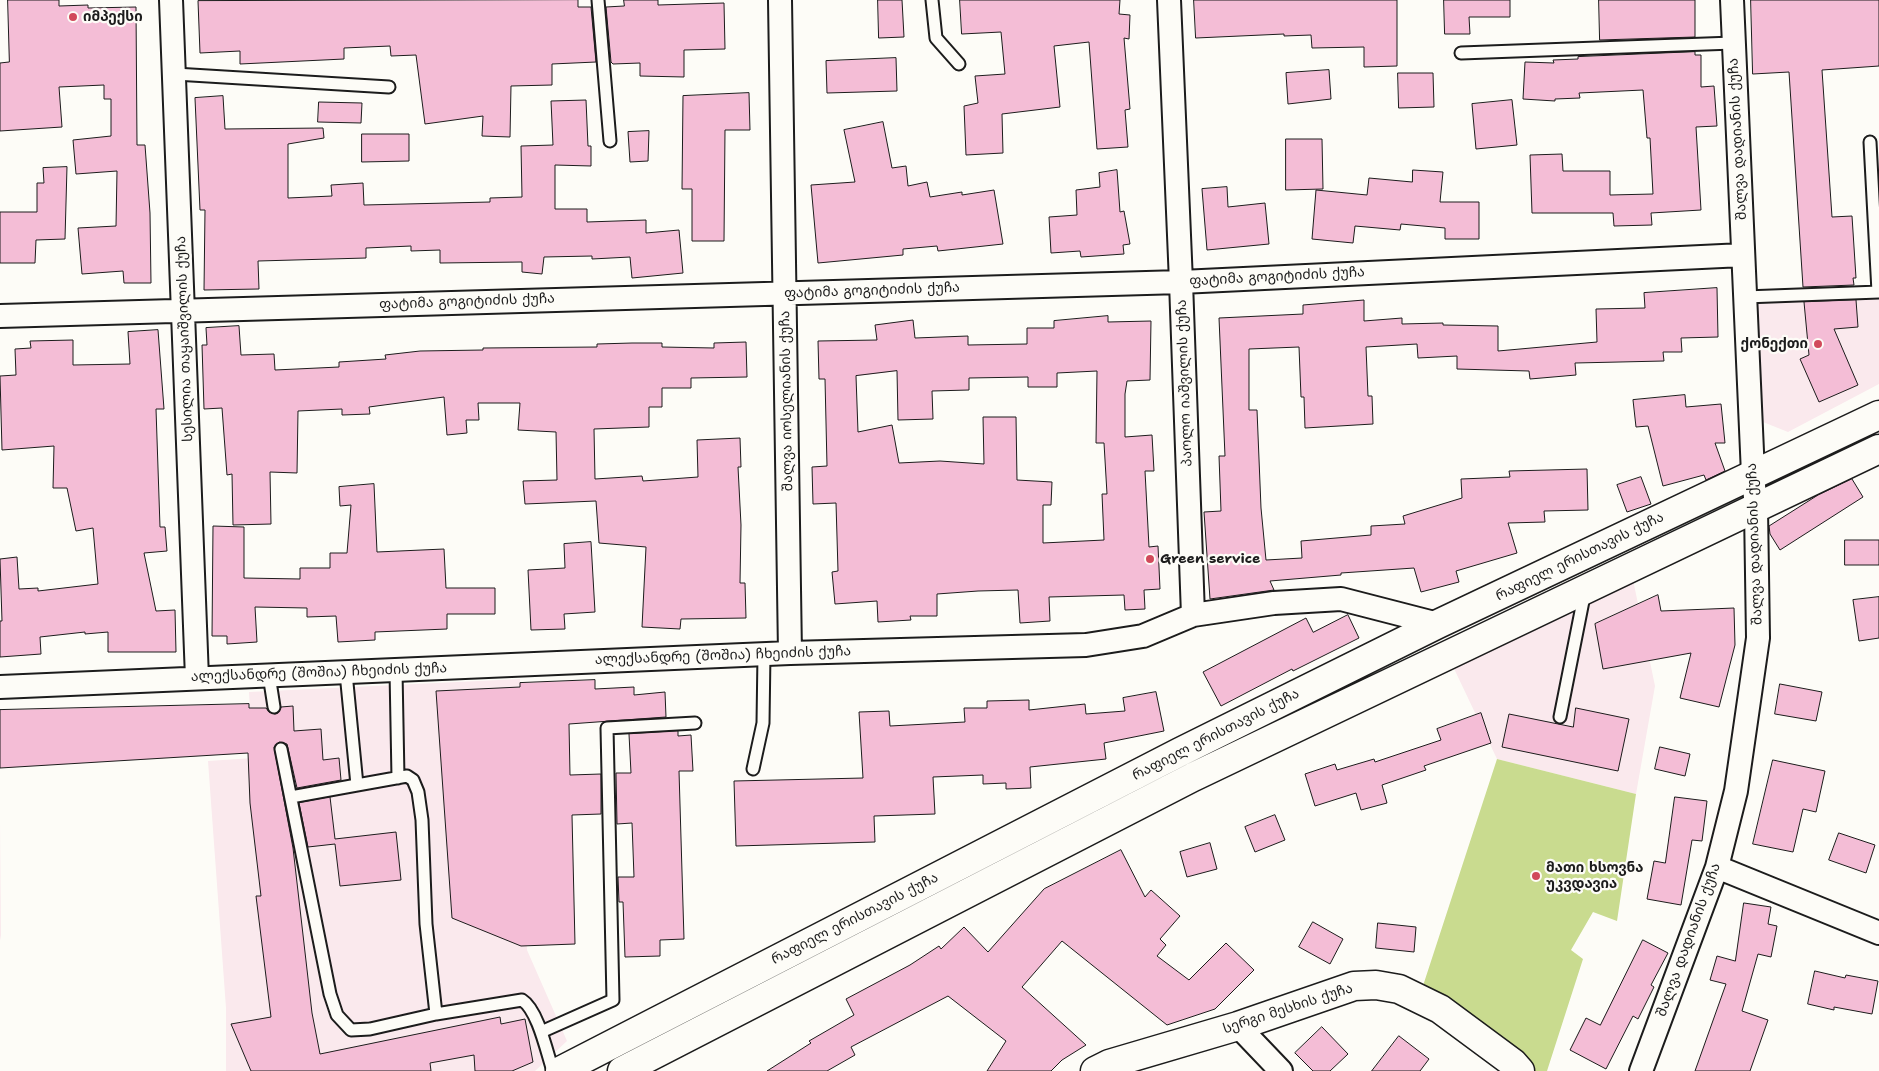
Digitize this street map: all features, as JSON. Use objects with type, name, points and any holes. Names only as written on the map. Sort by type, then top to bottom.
[{"type":"main road","name":"რაფიელ ერისთავის ქუჩა","points":[[560,1071],[1171,756],[1438,624],[1879,414]]},
{"type":"main road","name":"რაფიელ ერისთავის ქუჩა","points":[[622,1071],[1193,777],[1879,449]]},
{"type":"main road","name":"სერგი მესხის ქუჩა","points":[[1095,1071],[1109,1064],[1238,1026],[1354,986],[1376,985],[1399,989],[1440,1010],[1513,1063],[1520,1071]]},
{"type":"street","name":"სესილია თაყაიშვილის ქუჩა","points":[[171,0],[197,678]]},
{"type":"street","name":"შალვა იოსელიანის ქუჩა","points":[[780,0],[786,293],[790,653]]},
{"type":"street","name":"პაოლო იაშვილის ქუჩა","points":[[1168,0],[1181,282],[1193,615]]},
{"type":"street","name":"შალვა დადიანის ქუჩა","points":[[1641,1071],[1717,867],[1736,791],[1758,638],[1756,509],[1752,474],[1732,0]]},
{"type":"street","name":"ფატიმა გოგიტიძის ქუჩა","points":[[0,316],[1181,282],[1744,255]]},
{"type":"street","name":"ალექსანდრე (შოშია) ჩხეიძის ქუჩა","points":[[0,687],[764,654],[1086,645],[1143,636],[1193,615],[1274,603],[1341,599],[1438,624]]},
{"type":"street","points":[[1717,867],[1879,933]]},
{"type":"street","points":[[1238,1026],[1281,1071]]},
{"type":"lane","points":[[598,0],[610,141]]},
{"type":"lane","points":[[932,0],[936,38],[959,64]]},
{"type":"lane","points":[[1461,53],[1733,43]]},
{"type":"lane","points":[[175,74],[389,87]]},
{"type":"lane","points":[[1745,297],[1878,292],[1870,142]]},
{"type":"lane","points":[[1560,717],[1585,591]]},
{"type":"lane","points":[[753,769],[763,723],[764,654]]},
{"type":"lane","points":[[396,671],[398,778]]},
{"type":"lane","points":[[346,673],[357,785]]},
{"type":"lane","points":[[269,676],[274,707]]},
{"type":"lane","points":[[541,1032],[613,1000],[607,728],[695,723]]},
{"type":"lane","points":[[281,749],[330,994],[337,1015],[351,1030],[370,1029],[436,1014],[522,1000],[528,1003],[541,1032],[553,1071]]},
{"type":"lane","points":[[291,797],[407,776],[413,780],[422,820],[426,924],[436,1014]]},
{"type":"shaded area","name":"ქონექთი","points":[[1879,298],[1879,384],[1788,432],[1763,422],[1755,304]]},
{"type":"shaded area","points":[[1631,570],[1655,686],[1636,794],[1497,759],[1448,656]]},
{"type":"shaded area","points":[[520,679],[527,950],[567,1041],[535,1071],[226,1071],[226,1008],[208,761],[253,758],[249,692]]},
{"type":"shaded area","points":[[0,820],[1,935],[0,941]]},
{"type":"green space","points":[[1497,759],[1636,794],[1617,921],[1593,912],[1571,950],[1583,959],[1547,1071],[1520,1071],[1419,998]]},
{"type":"building","points":[[8,0],[59,0],[59,6],[88,5],[88,8],[136,7],[137,145],[145,145],[150,213],[151,283],[124,283],[123,271],[82,274],[78,228],[116,226],[117,171],[76,174],[73,140],[111,136],[111,99],[104,99],[104,85],[59,87],[62,127],[0,131],[0,63],[9,62]]},
{"type":"building","points":[[578,0],[578,7],[591,7],[596,62],[552,64],[552,85],[511,86],[510,137],[482,136],[483,116],[425,124],[416,55],[391,56],[390,46],[344,48],[344,59],[240,64],[240,51],[200,53],[198,1]]},
{"type":"building","points":[[624,0],[658,0],[658,5],[724,3],[725,49],[684,50],[684,77],[640,76],[640,63],[613,64],[611,62],[606,7],[624,6]]},
{"type":"building","points":[[878,0],[902,0],[904,37],[879,38]]},
{"type":"building","points":[[960,0],[1120,0],[1119,14],[1130,15],[1129,39],[1124,38],[1130,109],[1125,110],[1128,147],[1097,149],[1089,42],[1054,46],[1060,107],[1002,114],[1003,153],[966,155],[964,106],[978,103],[975,76],[1005,74],[1001,32],[962,34]]},
{"type":"building","points":[[1194,0],[1397,0],[1397,66],[1364,67],[1364,47],[1312,48],[1311,35],[1284,36],[1284,34],[1196,38]]},
{"type":"building","points":[[1444,0],[1510,0],[1510,17],[1469,17],[1470,34],[1445,34]]},
{"type":"building","points":[[1599,0],[1695,0],[1695,37],[1600,40]]},
{"type":"building","points":[[1751,0],[1879,0],[1879,66],[1822,70],[1832,217],[1852,216],[1856,278],[1853,278],[1854,285],[1803,287],[1789,72],[1753,74]]},
{"type":"building","points":[[1695,52],[1695,55],[1701,55],[1701,87],[1714,86],[1717,126],[1696,127],[1701,210],[1651,213],[1652,225],[1614,226],[1613,213],[1532,213],[1530,155],[1562,154],[1563,171],[1610,171],[1610,195],[1653,194],[1650,138],[1647,138],[1643,90],[1579,93],[1580,98],[1555,99],[1555,101],[1523,99],[1525,62],[1554,63],[1553,60],[1578,59],[1578,57]]},
{"type":"building","points":[[896,58],[897,91],[827,93],[826,61]]},
{"type":"building","points":[[1329,70],[1331,99],[1288,104],[1286,73]]},
{"type":"building","points":[[1398,73],[1433,73],[1434,107],[1399,108]]},
{"type":"building","points":[[749,93],[750,130],[725,130],[724,241],[692,241],[692,189],[682,189],[683,96]]},
{"type":"building","points":[[223,96],[225,129],[323,128],[324,138],[288,144],[288,198],[332,196],[331,185],[363,183],[364,205],[490,202],[490,198],[522,197],[521,146],[553,145],[551,101],[586,100],[588,146],[591,146],[591,166],[555,165],[555,209],[587,209],[587,222],[646,220],[646,233],[679,230],[683,273],[632,278],[630,257],[592,259],[592,256],[544,257],[542,274],[522,272],[522,262],[440,263],[440,250],[411,251],[411,246],[366,248],[366,258],[258,261],[259,289],[204,290],[205,210],[200,210],[195,98]]},
{"type":"building","points":[[1512,100],[1517,145],[1476,149],[1472,104]]},
{"type":"building","points":[[319,102],[362,103],[361,123],[318,122]]},
{"type":"building","points":[[883,122],[892,168],[906,166],[908,186],[927,182],[930,197],[994,190],[1003,244],[938,251],[937,246],[903,249],[903,255],[818,263],[811,185],[855,182],[844,130]]},
{"type":"building","points":[[649,131],[648,161],[630,162],[628,132]]},
{"type":"building","points":[[362,134],[409,134],[409,161],[362,162]]},
{"type":"building","points":[[1286,139],[1322,139],[1323,189],[1286,190]]},
{"type":"building","points":[[67,167],[65,239],[36,240],[35,263],[0,263],[0,212],[37,212],[37,183],[44,183],[43,168]]},
{"type":"building","points":[[1117,170],[1120,212],[1124,211],[1130,244],[1123,245],[1124,254],[1081,257],[1080,251],[1051,253],[1049,217],[1077,215],[1076,190],[1100,187],[1099,173]]},
{"type":"building","points":[[1413,170],[1443,172],[1440,202],[1479,202],[1479,239],[1445,239],[1445,228],[1401,224],[1400,230],[1355,226],[1353,243],[1312,239],[1316,190],[1367,195],[1369,178],[1412,182]]},
{"type":"building","points":[[1227,187],[1228,207],[1265,203],[1269,244],[1207,250],[1202,189]]},
{"type":"building","points":[[1717,288],[1718,337],[1681,338],[1682,352],[1663,352],[1664,361],[1575,363],[1576,375],[1530,379],[1529,371],[1457,369],[1457,356],[1418,358],[1417,344],[1366,347],[1368,396],[1372,396],[1373,424],[1305,428],[1304,397],[1301,397],[1299,347],[1249,349],[1249,410],[1257,410],[1261,508],[1266,560],[1302,558],[1301,541],[1371,535],[1371,526],[1405,524],[1403,516],[1462,498],[1461,479],[1510,477],[1509,471],[1587,469],[1588,510],[1544,511],[1545,522],[1508,523],[1517,553],[1456,571],[1459,582],[1421,592],[1414,568],[1341,573],[1341,575],[1270,581],[1274,590],[1210,599],[1204,512],[1221,511],[1219,456],[1225,456],[1219,318],[1303,314],[1303,305],[1364,300],[1364,321],[1402,318],[1402,324],[1443,323],[1443,325],[1498,326],[1498,351],[1597,342],[1596,309],[1645,308],[1644,293]]},
{"type":"building","points":[[1856,300],[1858,327],[1834,329],[1858,385],[1819,402],[1800,359],[1809,355],[1804,302]]},
{"type":"building","points":[[1108,316],[1108,322],[1151,321],[1150,380],[1127,381],[1125,394],[1125,437],[1152,435],[1154,471],[1145,471],[1149,547],[1158,546],[1160,589],[1144,590],[1145,609],[1125,610],[1124,595],[1049,597],[1050,621],[1020,623],[1018,590],[978,591],[937,594],[937,616],[910,616],[911,620],[878,622],[877,601],[835,604],[832,572],[838,571],[836,503],[813,504],[812,467],[827,466],[825,379],[819,379],[818,341],[877,340],[875,325],[913,320],[915,338],[968,336],[968,345],[1027,344],[1027,328],[1054,328],[1054,321]],"holes":[[[897,371],[898,420],[933,419],[932,391],[969,390],[969,378],[1028,377],[1028,387],[1057,387],[1057,373],[1097,371],[1096,443],[1104,443],[1107,494],[1102,494],[1104,540],[1043,543],[1043,505],[1051,505],[1052,482],[1017,480],[1016,417],[983,417],[984,464],[940,461],[899,463],[892,425],[858,432],[856,376]]]},
{"type":"building","points":[[239,326],[241,355],[274,354],[275,370],[339,367],[339,362],[386,359],[385,355],[420,351],[483,350],[483,348],[597,347],[597,344],[632,343],[662,343],[662,347],[714,348],[714,343],[746,342],[747,377],[691,378],[691,388],[662,388],[662,407],[649,407],[649,427],[594,429],[595,479],[642,476],[643,481],[698,477],[697,440],[740,438],[741,467],[738,467],[741,525],[740,583],[745,583],[746,618],[681,619],[680,629],[642,627],[646,547],[599,543],[596,501],[525,504],[523,481],[557,480],[556,432],[518,430],[520,403],[478,403],[479,420],[466,420],[467,433],[447,435],[444,397],[369,407],[370,414],[342,415],[342,409],[298,411],[297,473],[270,472],[271,524],[233,525],[232,474],[227,475],[222,408],[204,409],[202,345],[207,345],[206,328]]},
{"type":"building","points":[[158,330],[164,409],[156,409],[160,527],[165,527],[167,551],[144,553],[156,611],[175,610],[176,652],[108,652],[108,632],[85,634],[85,632],[40,637],[41,654],[0,657],[0,621],[2,621],[0,559],[17,557],[19,589],[38,588],[38,591],[98,584],[93,528],[76,531],[67,488],[53,488],[54,446],[2,450],[0,376],[16,375],[15,349],[31,348],[30,341],[73,340],[73,365],[130,364],[128,332]]},
{"type":"building","points":[[1685,395],[1686,407],[1721,404],[1725,443],[1715,443],[1725,471],[1706,480],[1704,475],[1663,486],[1648,426],[1636,427],[1633,400]]},
{"type":"building","points":[[1641,477],[1651,504],[1627,512],[1617,485]]},
{"type":"building","points":[[1852,479],[1863,497],[1780,550],[1770,534],[1769,526],[1818,495]]},
{"type":"building","points":[[374,484],[377,552],[444,549],[446,588],[495,588],[495,614],[447,614],[447,629],[375,632],[375,640],[338,642],[336,616],[307,617],[307,608],[255,607],[257,642],[227,644],[227,636],[212,636],[213,526],[244,527],[244,578],[300,579],[300,568],[330,568],[330,553],[347,553],[351,505],[340,506],[339,487]]},
{"type":"building","points":[[1845,540],[1879,540],[1879,565],[1845,565]]},
{"type":"building","points":[[591,542],[595,612],[564,614],[565,629],[531,630],[528,570],[565,568],[564,544]]},
{"type":"building","points":[[1658,595],[1661,611],[1734,608],[1735,645],[1719,707],[1680,698],[1691,653],[1603,669],[1595,624]]},
{"type":"building","points":[[1879,597],[1879,638],[1859,641],[1853,600]]},
{"type":"building","points":[[1348,615],[1359,638],[1293,671],[1292,669],[1221,706],[1203,672],[1306,618],[1313,632]]},
{"type":"building","points":[[595,680],[595,689],[634,687],[634,695],[665,692],[666,717],[569,724],[570,775],[601,774],[601,814],[572,815],[575,944],[521,946],[452,918],[436,691],[520,687],[520,683]]},
{"type":"building","points":[[1780,684],[1822,692],[1816,721],[1775,714]]},
{"type":"building","points":[[1156,692],[1164,731],[1104,743],[1106,759],[1030,767],[1031,788],[1006,789],[1006,783],[983,784],[983,775],[933,777],[935,814],[874,816],[875,842],[736,846],[734,781],[863,778],[859,712],[889,711],[890,726],[965,722],[964,708],[987,708],[987,701],[1029,700],[1029,710],[1085,704],[1086,714],[1125,711],[1123,698]]},
{"type":"building","points":[[249,704],[249,708],[266,708],[269,712],[275,714],[279,712],[281,707],[293,706],[294,731],[321,729],[323,760],[339,758],[341,780],[297,788],[287,744],[279,742],[274,747],[293,848],[312,1013],[320,1054],[500,1017],[501,1024],[525,1019],[533,1062],[512,1071],[475,1071],[474,1055],[430,1063],[431,1071],[251,1071],[231,1024],[271,1017],[256,896],[261,896],[250,803],[248,753],[0,768],[0,710]]},
{"type":"building","points":[[1576,708],[1629,719],[1618,771],[1502,747],[1509,714],[1573,727]]},
{"type":"building","points":[[1481,713],[1491,743],[1424,766],[1426,770],[1382,785],[1387,803],[1361,810],[1356,793],[1315,806],[1305,774],[1335,764],[1337,770],[1374,759],[1375,762],[1441,740],[1437,729]]},
{"type":"building","points":[[678,731],[678,736],[691,735],[693,771],[679,771],[684,939],[660,940],[660,956],[625,957],[623,902],[619,902],[618,877],[634,877],[632,823],[617,824],[616,773],[631,773],[629,734]]},
{"type":"building","points":[[1660,747],[1690,754],[1685,776],[1655,769]]},
{"type":"building","points":[[1773,760],[1825,771],[1816,812],[1803,809],[1793,852],[1753,844]]},
{"type":"building","points":[[330,797],[335,839],[396,832],[401,880],[340,886],[335,844],[308,847],[299,803]]},
{"type":"building","points":[[1675,797],[1707,801],[1702,841],[1692,840],[1681,905],[1647,899],[1654,861],[1665,863]]},
{"type":"building","points":[[1275,815],[1285,840],[1255,852],[1245,827]]},
{"type":"building","points":[[1839,833],[1875,845],[1866,873],[1829,860]]},
{"type":"building","points":[[1210,843],[1217,869],[1187,877],[1180,852]]},
{"type":"building","points":[[1121,850],[1145,897],[1151,890],[1180,916],[1160,939],[1166,945],[1157,956],[1189,980],[1226,943],[1254,970],[1215,1009],[1167,1025],[1062,941],[1022,987],[1086,1045],[1062,1060],[1051,1071],[987,1071],[1006,1041],[948,996],[851,1047],[855,1055],[827,1071],[767,1071],[811,1043],[809,1041],[854,1015],[846,999],[910,965],[939,946],[941,949],[964,927],[988,952],[1044,889]]},
{"type":"building","points":[[1744,903],[1771,907],[1768,924],[1777,926],[1771,957],[1758,954],[1742,1011],[1768,1020],[1750,1071],[1695,1071],[1726,984],[1710,980],[1717,956],[1735,961]]},
{"type":"building","points":[[1313,922],[1343,939],[1330,964],[1299,947]]},
{"type":"building","points":[[1378,923],[1416,927],[1414,952],[1376,948]]},
{"type":"building","points":[[1643,940],[1668,953],[1651,985],[1654,987],[1638,1019],[1633,1016],[1606,1069],[1570,1050],[1586,1018],[1600,1025]]},
{"type":"building","points":[[1815,971],[1845,978],[1846,975],[1878,981],[1872,1014],[1834,1007],[1834,1010],[1808,1004]]},
{"type":"building","points":[[1322,1027],[1348,1054],[1330,1071],[1313,1071],[1295,1053]]},
{"type":"building","points":[[1399,1036],[1429,1059],[1420,1071],[1372,1071]]},
{"type":"place","name":"იმპექსი","points":[[73,17]]},
{"type":"place","name":"ქონექთი","points":[[1818,344]]},
{"type":"place","name":"Green service","points":[[1150,559]]},
{"type":"place","name":"მათი ხსოვნა უკვდავია","points":[[1536,876]]}]
